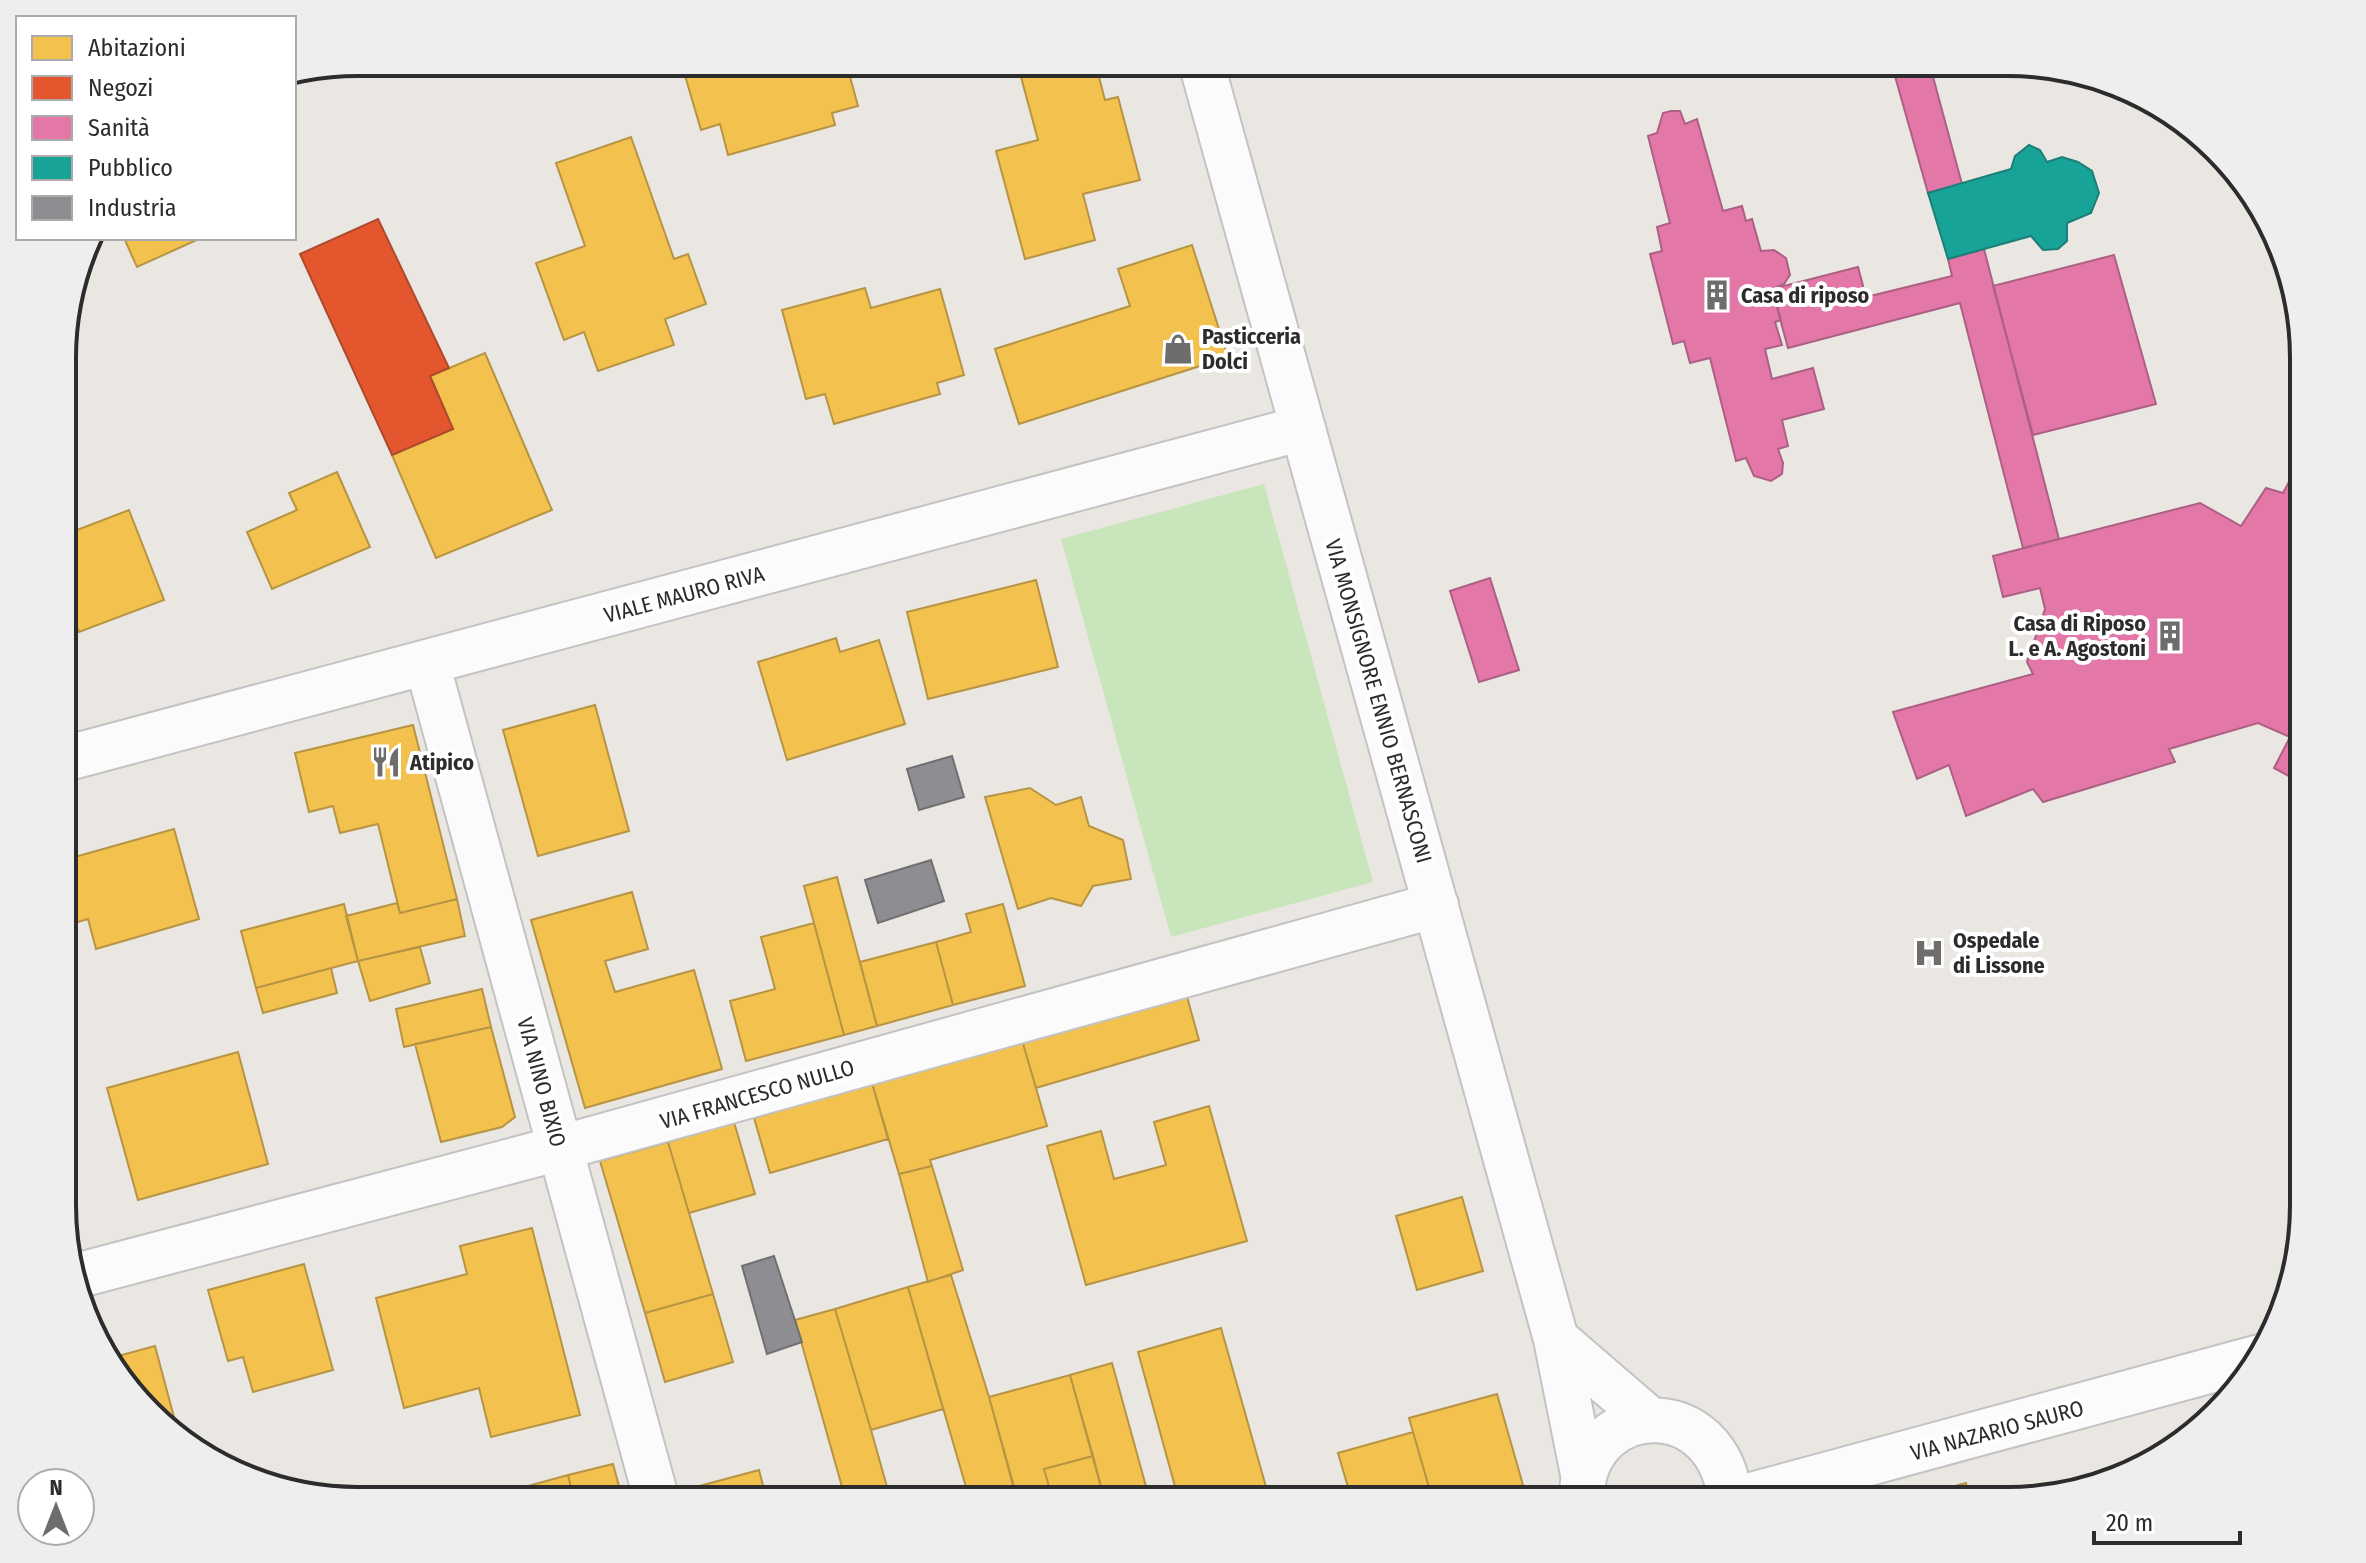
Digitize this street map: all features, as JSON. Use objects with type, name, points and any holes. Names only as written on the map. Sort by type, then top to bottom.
[{"type":"street","name":"VIA MONSIGNORE ENNIO BERNASCONI","points":[[1205,76],[1556,1339],[1582,1486]]},
{"type":"street","name":"VIALE MAURO RIVA","points":[[76,756],[1303,428]]},
{"type":"street","name":"VIA NINO BIXIO","points":[[427,663],[653,1487]]},
{"type":"street","name":"VIA FRANCESCO NULLO","points":[[85,1274],[560,1148],[1436,905]]},
{"type":"street","points":[[1556,1339],[1650,1420]]},
{"type":"street","name":"VIA NAZARIO SAURO","points":[[1782,1486],[2242,1362]]},
{"type":"street","points":[[1582,1486],[1591,1456],[1609,1436],[1625,1426],[1650,1420]]},
{"type":"street","name":"VIA NAZARIO SAURO","points":[[1650,1420],[1677,1423],[1700,1435],[1718,1454],[1729,1486]]},
{"type":"green space","points":[[1264,484],[1373,882],[1171,937],[1061,539]]},
{"type":"building: Abitazioni","points":[[685,77],[850,77],[858,106],[832,113],[835,125],[728,155],[720,124],[701,130]]},
{"type":"building: Abitazioni","points":[[1021,77],[1099,77],[1105,100],[1118,97],[1140,180],[1083,194],[1095,240],[1025,259],[996,151],[1038,140]]},
{"type":"building: Abitazioni","points":[[631,137],[674,259],[688,254],[706,304],[665,319],[674,345],[598,371],[584,332],[564,340],[536,263],[585,246],[556,163]]},
{"type":"building: Abitazioni","points":[[125,240],[197,240],[137,267]]},
{"type":"building: Abitazioni","points":[[1192,245],[1228,357],[1019,424],[995,349],[1130,306],[1118,269]]},
{"type":"building: Abitazioni","points":[[865,288],[871,308],[940,289],[964,375],[937,383],[940,394],[834,424],[825,394],[806,399],[782,310]]},
{"type":"building: Abitazioni","points":[[485,353],[552,510],[436,558],[392,455],[453,429],[430,376]]},
{"type":"building: Abitazioni","points":[[337,472],[370,547],[272,589],[247,532],[297,510],[289,493]]},
{"type":"building: Abitazioni","points":[[129,510],[164,600],[79,632],[76,625],[76,530]]},
{"type":"building: Abitazioni","points":[[1036,580],[1058,667],[928,699],[907,612]]},
{"type":"building: Abitazioni","points":[[836,638],[840,652],[879,640],[905,724],[787,760],[758,662]]},
{"type":"building: Abitazioni","points":[[595,705],[629,831],[538,856],[503,730]]},
{"type":"building: Abitazioni","points":[[413,725],[457,899],[400,913],[378,824],[340,833],[333,806],[309,812],[295,753]]},
{"type":"building: Abitazioni","points":[[1030,788],[1056,805],[1081,797],[1089,826],[1123,840],[1131,879],[1093,886],[1081,906],[1051,898],[1018,909],[985,797]]},
{"type":"building: Abitazioni","points":[[174,829],[199,919],[96,949],[88,919],[76,922],[76,857]]},
{"type":"building: Abitazioni","points":[[837,877],[877,1026],[844,1035],[804,886]]},
{"type":"building: Abitazioni","points":[[632,892],[648,949],[605,961],[615,992],[694,970],[722,1069],[585,1108],[531,920]]},
{"type":"building: Abitazioni","points":[[457,899],[465,936],[358,961],[346,916],[397,903],[400,913]]},
{"type":"building: Abitazioni","points":[[344,904],[358,961],[256,988],[241,931]]},
{"type":"building: Abitazioni","points":[[1003,904],[1025,986],[953,1005],[936,942],[971,932],[966,914]]},
{"type":"building: Abitazioni","points":[[814,923],[844,1035],[746,1061],[730,1001],[775,989],[761,937]]},
{"type":"building: Abitazioni","points":[[936,942],[953,1005],[877,1026],[860,962]]},
{"type":"building: Abitazioni","points":[[420,947],[430,983],[370,1001],[358,961]]},
{"type":"building: Abitazioni","points":[[331,968],[337,993],[263,1013],[256,988]]},
{"type":"building: Abitazioni","points":[[482,989],[491,1027],[404,1047],[396,1009]]},
{"type":"building: Abitazioni","points":[[1186,993],[1199,1040],[1036,1088],[1022,1040]]},
{"type":"building: Abitazioni","points":[[491,1027],[515,1117],[502,1127],[441,1142],[415,1044]]},
{"type":"building: Abitazioni","points":[[1022,1040],[1047,1126],[930,1160],[932,1166],[899,1174],[872,1083]]},
{"type":"building: Abitazioni","points":[[238,1052],[268,1164],[138,1200],[107,1088]]},
{"type":"building: Abitazioni","points":[[872,1083],[888,1139],[770,1173],[754,1118]]},
{"type":"building: Abitazioni","points":[[1209,1106],[1247,1241],[1086,1285],[1047,1146],[1101,1131],[1114,1179],[1166,1165],[1154,1122]]},
{"type":"building: Abitazioni","points":[[734,1122],[755,1194],[689,1213],[668,1142]]},
{"type":"building: Abitazioni","points":[[668,1142],[713,1294],[645,1313],[600,1161]]},
{"type":"building: Abitazioni","points":[[932,1166],[963,1270],[928,1282],[899,1174]]},
{"type":"building: Abitazioni","points":[[1462,1197],[1483,1271],[1417,1290],[1396,1216]]},
{"type":"building: Abitazioni","points":[[532,1228],[580,1415],[491,1437],[479,1388],[404,1408],[376,1298],[467,1274],[460,1246]]},
{"type":"building: Abitazioni","points":[[304,1264],[333,1370],[253,1392],[243,1357],[228,1361],[208,1290]]},
{"type":"building: Abitazioni","points":[[951,1275],[1013,1487],[966,1487],[908,1287]]},
{"type":"building: Abitazioni","points":[[908,1287],[943,1409],[871,1430],[835,1309]]},
{"type":"building: Abitazioni","points":[[713,1294],[733,1362],[665,1382],[645,1313]]},
{"type":"building: Abitazioni","points":[[835,1309],[887,1487],[842,1487],[795,1320]]},
{"type":"building: Abitazioni","points":[[1221,1328],[1266,1486],[1175,1487],[1138,1352]]},
{"type":"building: Abitazioni","points":[[155,1346],[175,1419],[146,1391],[120,1355]]},
{"type":"building: Abitazioni","points":[[1112,1363],[1146,1487],[1101,1487],[1070,1375]]},
{"type":"building: Abitazioni","points":[[1070,1375],[1093,1456],[1044,1469],[1049,1487],[1014,1487],[989,1397]]},
{"type":"building: Abitazioni","points":[[1497,1394],[1523,1485],[1429,1486],[1409,1418]]},
{"type":"building: Abitazioni","points":[[1413,1432],[1429,1486],[1348,1486],[1338,1453]]},
{"type":"building: Abitazioni","points":[[1093,1456],[1101,1487],[1049,1487],[1044,1469]]},
{"type":"building: Abitazioni","points":[[613,1464],[619,1487],[571,1487],[568,1475]]},
{"type":"building: Abitazioni","points":[[759,1470],[763,1487],[696,1487]]},
{"type":"building: Abitazioni","points":[[568,1475],[571,1487],[528,1487]]},
{"type":"building: Negozi","points":[[378,219],[449,368],[430,376],[453,429],[392,455],[300,254]]},
{"type":"building: Sanità","points":[[1895,76],[1933,76],[1962,184],[1928,193]]},
{"type":"building: Sanità","name":"Casa di riposo","points":[[1680,111],[1685,124],[1697,119],[1723,211],[1742,206],[1746,221],[1752,219],[1761,251],[1774,250],[1786,258],[1790,275],[1784,284],[1772,289],[1781,320],[1775,322],[1782,345],[1765,349],[1772,379],[1813,368],[1824,409],[1782,420],[1788,446],[1778,449],[1783,463],[1782,474],[1771,481],[1754,476],[1746,458],[1736,461],[1710,358],[1690,363],[1684,341],[1673,344],[1650,254],[1662,251],[1657,227],[1670,223],[1648,136],[1657,133],[1663,113]]},
{"type":"building: Sanità","points":[[1984,249],[2059,539],[2023,548],[1960,303],[1788,348],[1772,289],[1858,267],[1866,297],[1952,276],[1948,259]]},
{"type":"building: Sanità","points":[[2114,255],[2156,404],[2033,435],[1993,286]]},
{"type":"building: Sanità","name":"Casa di Riposo L. e A. Agostoni","points":[[2289,482],[2289,737],[2258,723],[2169,749],[2175,762],[2043,802],[2033,789],[1966,816],[1949,765],[1917,779],[1893,712],[2033,674],[2027,662],[2045,609],[2040,588],[2003,597],[1993,556],[2200,503],[2241,526],[2266,488],[2283,493]]},
{"type":"building: Sanità","points":[[1490,578],[1519,670],[1479,682],[1450,591]]},
{"type":"building: Sanità","name":"Casa di Riposo L. e A. Agostoni","points":[[2289,738],[2290,777],[2274,768]]},
{"type":"building: Pubblico","points":[[2029,145],[2040,150],[2047,162],[2062,157],[2092,171],[2099,193],[2091,213],[2067,223],[2067,241],[2058,249],[2043,250],[2031,236],[1948,259],[1928,193],[2011,169],[2015,156]]},
{"type":"building: Industria","points":[[952,756],[964,797],[919,810],[907,769]]},
{"type":"building: Industria","points":[[931,860],[944,901],[878,923],[865,880]]},
{"type":"building: Industria","points":[[774,1256],[802,1342],[767,1354],[742,1266]]},
{"type":"place","name":"Casa di riposo","points":[[1717,295]]},
{"type":"place","name":"Pasticceria Dolci","points":[[1178,349]]},
{"type":"place","name":"Casa di Riposo L. e A. Agostoni","points":[[2170,636]]},
{"type":"place","name":"Atipico","points":[[386,762]]},
{"type":"place","name":"Ospedale di Lissone","points":[[1929,953]]}]
